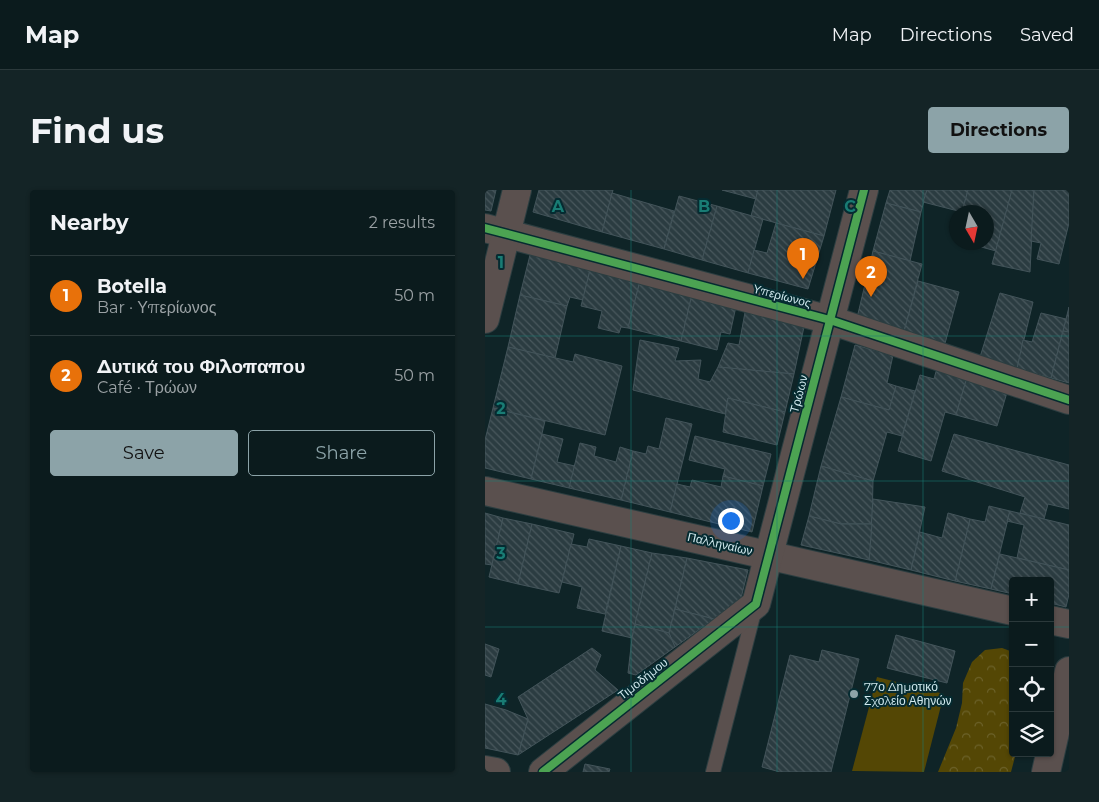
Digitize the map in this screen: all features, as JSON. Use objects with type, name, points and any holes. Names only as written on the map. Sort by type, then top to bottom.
[{"type":"street","points":[[485,319],[495,230],[517,190]]},
{"type":"street","name":"Τρώων","points":[[756,604],[864,190]]},
{"type":"street","name":"Υπερίωνος","points":[[495,230],[830,320],[1069,400]]},
{"type":"street","name":"Παλληναίων","points":[[485,491],[1009,610]]},
{"type":"street","name":"Τιμοδήμου","points":[[543,772],[756,604]]},
{"type":"street","points":[[1054,621],[1069,624]]},
{"type":"street","points":[[1046,772],[1069,671]]},
{"type":"street","points":[[485,770],[496,772]]},
{"type":"lane","name":"Τρώων","points":[[713,772],[756,604]]},
{"type":"green space","points":[[1002,648],[1009,651],[1009,757],[1015,757],[1011,772],[938,772],[956,728],[962,703],[963,683],[972,662],[985,650]]},
{"type":"green space","points":[[877,677],[944,694],[924,772],[852,771]]},
{"type":"building","points":[[485,190],[496,190],[491,211],[485,210]]},
{"type":"building","points":[[539,190],[613,190],[602,232],[533,212]]},
{"type":"building","points":[[722,190],[758,190],[756,199]]},
{"type":"building","points":[[758,190],[836,190],[824,236],[751,216]]},
{"type":"building","points":[[890,190],[927,190],[921,212],[886,203]]},
{"type":"building","points":[[927,190],[968,190],[964,205],[949,205],[949,209],[923,202]]},
{"type":"building","points":[[968,190],[1012,190],[996,251],[992,250],[994,250],[994,205],[964,205]]},
{"type":"building","points":[[1012,190],[1034,190],[1030,272],[992,264]]},
{"type":"building","points":[[1034,190],[1069,190],[1069,223],[1059,264],[1037,259],[1041,243],[1031,241]]},
{"type":"building","points":[[612,193],[674,211],[664,249],[602,232]]},
{"type":"building","points":[[679,196],[717,206],[702,260],[664,249]]},
{"type":"building","points":[[886,203],[921,212],[910,261],[873,251]]},
{"type":"building","points":[[717,206],[763,219],[748,273],[702,260]]},
{"type":"building","points":[[776,223],[824,236],[808,289],[748,273],[754,250],[767,253]]},
{"type":"building","points":[[532,247],[592,262],[583,300],[570,297],[567,306],[520,295]]},
{"type":"building","points":[[873,251],[922,264],[903,335],[856,322]]},
{"type":"building","points":[[592,262],[642,273],[628,328],[621,327],[619,333],[598,328],[602,311],[581,306]]},
{"type":"building","points":[[642,273],[694,286],[681,341],[628,328]]},
{"type":"building","points":[[918,281],[959,292],[944,347],[903,335]]},
{"type":"building","points":[[694,286],[738,297],[730,334],[721,332],[717,350],[681,341]]},
{"type":"building","points":[[1000,293],[1033,302],[1017,369],[980,357]]},
{"type":"building","points":[[520,295],[567,306],[555,358],[508,347]]},
{"type":"building","points":[[746,307],[805,322],[794,374],[718,367],[728,343],[739,345]]},
{"type":"building","points":[[1069,307],[1069,332],[1063,331]]},
{"type":"building","points":[[1041,313],[1066,319],[1051,378],[1017,369],[1023,340],[1032,342]]},
{"type":"building","points":[[1063,331],[1069,332],[1069,383],[1051,378]]},
{"type":"building","points":[[640,340],[679,348],[675,361],[701,360],[698,379],[710,382],[718,367],[794,374],[785,412],[728,398],[725,414],[633,390]]},
{"type":"building","points":[[855,345],[893,355],[887,383],[896,386],[889,410],[841,397]]},
{"type":"building","points":[[508,347],[573,362],[575,354],[622,366],[605,435],[493,408]]},
{"type":"building","points":[[937,368],[967,377],[956,415],[945,412],[931,461],[898,451],[920,375],[934,379]]},
{"type":"building","points":[[967,377],[1008,389],[997,426],[956,415]]},
{"type":"building","points":[[896,386],[915,391],[902,436],[887,432],[873,481],[821,466],[841,397],[889,410]]},
{"type":"building","points":[[728,398],[785,412],[777,445],[723,432]]},
{"type":"building","points":[[493,408],[545,421],[531,479],[485,468],[485,440]]},
{"type":"building","points":[[666,418],[692,424],[670,512],[621,500],[633,451],[646,454],[648,446],[659,449]]},
{"type":"building","points":[[542,434],[563,439],[557,462],[575,466],[569,488],[531,479]]},
{"type":"building","points":[[954,434],[1069,465],[1069,509],[1048,504],[1044,519],[1020,513],[1025,497],[942,471]]},
{"type":"building","points":[[695,436],[771,454],[763,486],[723,476],[725,469],[689,460]]},
{"type":"building","points":[[580,443],[596,447],[594,456],[616,462],[620,447],[633,451],[621,500],[569,488]]},
{"type":"building","points":[[821,466],[873,481],[872,524],[841,524],[809,516]]},
{"type":"building","points":[[723,476],[763,486],[752,532],[670,512],[677,484],[690,487],[692,480],[721,487]]},
{"type":"building","points":[[873,499],[925,507],[911,570],[869,560]]},
{"type":"building","points":[[989,506],[1010,511],[991,589],[955,581],[970,519],[985,522]]},
{"type":"building","points":[[1010,511],[1069,525],[1069,570],[1017,558],[1024,525],[1007,521]]},
{"type":"building","points":[[485,513],[503,518],[492,565],[485,564]]},
{"type":"building","points":[[948,513],[970,519],[955,581],[911,570],[920,532],[942,538]]},
{"type":"building","points":[[809,516],[841,524],[872,524],[869,560],[801,545]]},
{"type":"building","points":[[503,518],[532,524],[518,584],[489,577]]},
{"type":"building","points":[[532,524],[574,534],[559,593],[518,584]]},
{"type":"building","points":[[589,539],[621,546],[605,614],[577,608],[582,587],[562,582],[571,544],[587,547]]},
{"type":"building","points":[[621,546],[652,553],[632,638],[602,631]]},
{"type":"building","points":[[652,553],[687,558],[669,633],[635,624]]},
{"type":"building","points":[[1000,554],[1069,570],[1069,594],[1066,607],[1054,604],[1054,577],[1009,577],[1009,593],[991,589]]},
{"type":"building","points":[[687,558],[748,570],[741,598],[714,619],[675,609]]},
{"type":"building","points":[[675,609],[714,619],[675,647],[669,633]]},
{"type":"building","points":[[635,624],[669,633],[675,647],[636,675],[628,673]]},
{"type":"building","points":[[896,635],[955,651],[947,683],[887,668]]},
{"type":"building","points":[[485,644],[499,649],[491,677],[485,675]]},
{"type":"building","points":[[592,648],[601,655],[595,670],[618,690],[518,755],[528,719],[518,697]]},
{"type":"building","points":[[822,650],[859,659],[831,772],[780,772],[762,767],[790,655],[819,662]]},
{"type":"building","points":[[485,704],[528,719],[518,755],[485,748]]},
{"type":"building","points":[[585,764],[610,769],[609,772],[583,772]]},
{"type":"cycle path","points":[[543,772],[756,604],[864,190]]},
{"type":"cycle path","points":[[485,228],[830,320],[1069,400]]},
{"type":"place","name":"Botella","points":[[803,279]]},
{"type":"place","name":"Δυτικά του Φιλοπαπου","points":[[871,297]]},
{"type":"place","name":"77ο Δημοτικό Σχολείο Αθηνών","points":[[854,694]]}]
